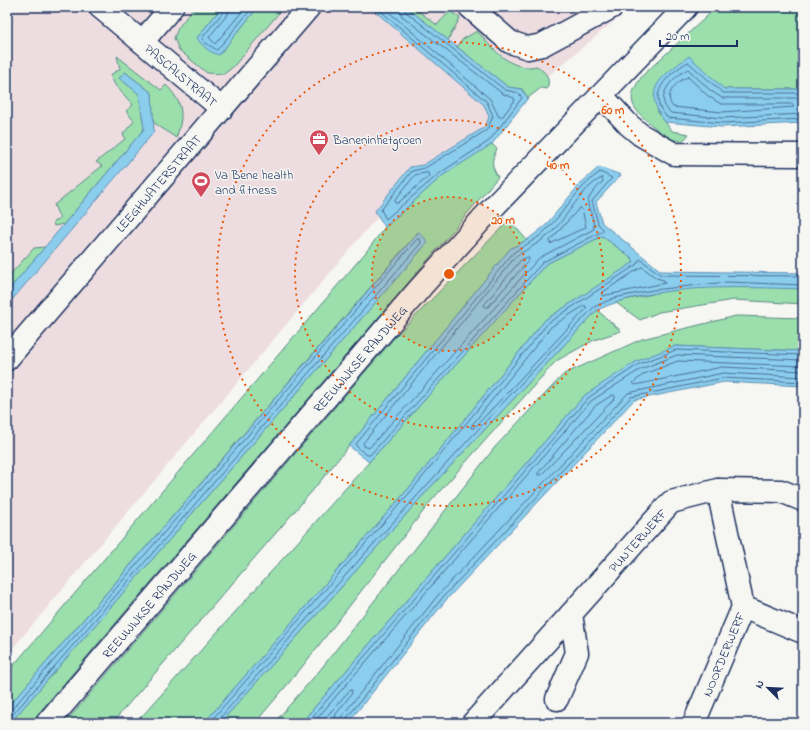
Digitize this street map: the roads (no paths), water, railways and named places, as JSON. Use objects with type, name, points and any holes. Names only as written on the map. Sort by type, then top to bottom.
[{"type":"street","name":"PASCALSTRAAT","points":[[100,7],[221,108]]},
{"type":"street","name":"PASCALSTRAAT","points":[[142,42],[172,7]]},
{"type":"street","name":"LEEGHWATERSTRAAT","points":[[7,359],[309,7]]},
{"type":"street","points":[[470,7],[510,42],[528,48],[542,45],[612,7]]},
{"type":"street","name":"REEUWIJKSE RANDWEG","points":[[47,723],[420,287],[483,218],[686,7]]},
{"type":"street","points":[[602,96],[637,132],[674,154],[803,155]]},
{"type":"street","name":"PUNTERWERF","points":[[474,723],[671,502],[718,490],[782,491],[803,500]]},
{"type":"street","name":"NOORDERWERF","points":[[694,723],[743,607],[718,490]]},
{"type":"street","points":[[743,607],[803,632]]},
{"type":"street","points":[[557,699],[577,653],[571,614]]},
{"type":"water","points":[[222,7],[258,7],[219,55],[206,49],[197,38]]},
{"type":"water","points":[[370,7],[406,7],[508,87],[521,89],[528,98],[492,144],[442,176],[385,227],[375,211],[410,167],[423,165],[485,127],[489,117],[484,105]]},
{"type":"water","points":[[689,56],[724,89],[803,89],[803,123],[722,127],[665,122],[658,110],[655,100],[655,91],[663,77]]},
{"type":"water","points":[[125,72],[152,93],[154,132],[7,306],[7,292],[144,129],[139,94],[119,78]]},
{"type":"water","points":[[599,167],[621,175],[596,202],[602,223],[661,271],[803,273],[803,289],[725,288],[671,291],[620,301],[597,310],[426,492],[220,723],[204,723],[409,488],[545,320],[634,262],[632,258],[602,236],[546,264],[369,462],[349,446],[510,249],[527,240],[545,226],[580,184]]},
{"type":"water","points":[[419,232],[428,242],[10,723],[7,723],[7,708]]},
{"type":"water","points":[[675,346],[803,351],[803,386],[724,382],[634,400],[446,600],[348,723],[301,723],[585,395],[637,361]]},
{"type":"place","name":"Baneninhetgroen","points":[[319,156]]},
{"type":"place","name":"Va Bene health and fitness","points":[[201,198]]}]
